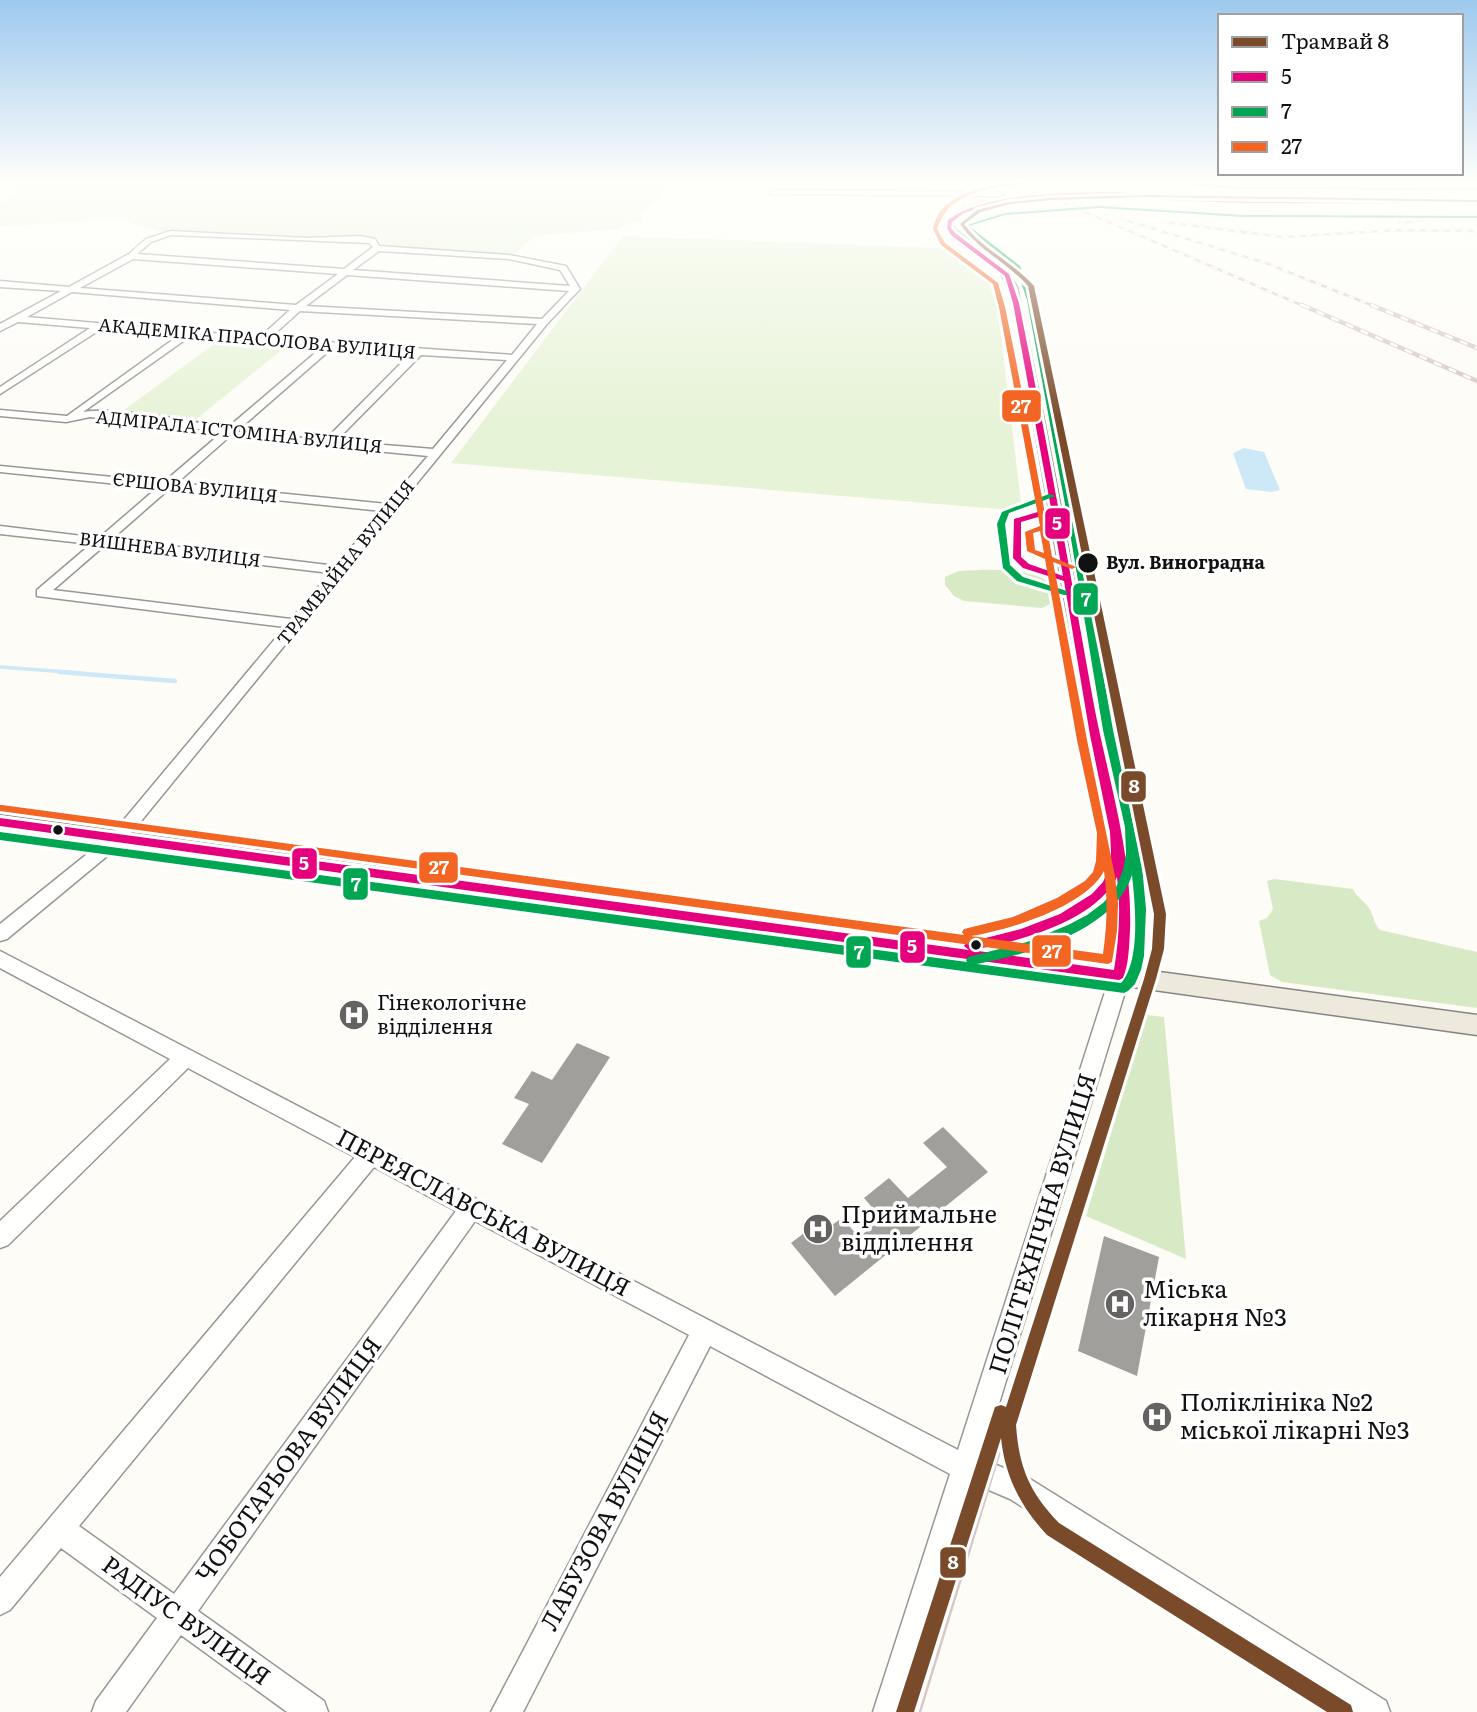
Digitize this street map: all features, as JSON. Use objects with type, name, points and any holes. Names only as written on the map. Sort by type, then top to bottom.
[{"type":"main road","points":[[0,822],[1477,1025]]},
{"type":"street","points":[[0,328],[124,261]]},
{"type":"street","points":[[180,261],[576,289]]},
{"type":"street","points":[[262,340],[298,308],[360,261]]},
{"type":"street","points":[[528,261],[563,268],[576,289]]},
{"type":"street","name":"ПОЛІТЕХНІЧНА ВУЛИЦЯ","points":[[888,1712],[1069,1143],[1125,954],[1127,931],[1124,873],[1097,745],[1013,287],[1003,271],[989,261]]},
{"type":"street","points":[[0,284],[298,308],[544,323]]},
{"type":"street","name":"ТРАМВАЙНА ВУЛИЦЯ","points":[[0,934],[118,838],[544,323],[576,289]]},
{"type":"street","name":"АКАДЕМІКА ПРАСОЛОВА ВУЛИЦЯ","points":[[0,318],[329,346],[515,358]]},
{"type":"street","points":[[0,391],[100,326]]},
{"type":"street","points":[[66,419],[188,334]]},
{"type":"street","points":[[295,624],[43,593],[329,346]]},
{"type":"street","points":[[328,443],[418,352]]},
{"type":"street","name":"АДМІРАЛА ІСТОМІНА ВУЛИЦЯ","points":[[0,413],[66,419],[90,414],[148,419],[209,427],[227,434],[436,453]]},
{"type":"street","name":"ЄРШОВА ВУЛИЦЯ","points":[[0,469],[391,508]]},
{"type":"street","name":"ВИШНЕВА ВУЛИЦЯ","points":[[0,530],[340,570]]},
{"type":"street","name":"ПЕРЕЯСЛАВСЬКА ВУЛИЦЯ","points":[[0,959],[966,1468],[993,1476],[1020,1489],[1375,1712]]},
{"type":"street","points":[[0,1237],[187,1057]]},
{"type":"street","points":[[0,1600],[371,1154]]},
{"type":"street","name":"ЧОБОТАРЬОВА ВУЛИЦЯ","points":[[107,1712],[472,1208]]},
{"type":"street","name":"ЛАБУЗОВА ВУЛИЦЯ","points":[[506,1712],[705,1331]]},
{"type":"street","name":"РАДІУС ВУЛИЦЯ","points":[[59,1529],[313,1712]]},
{"type":"green space","points":[[604,261],[963,261],[994,277],[1022,511],[451,463]]},
{"type":"green space","points":[[221,339],[289,344],[195,420],[120,413]]},
{"type":"green space","points":[[995,570],[1033,575],[1054,585],[1056,601],[1042,608],[964,601],[954,596],[945,585],[945,577],[959,571]]},
{"type":"green space","points":[[1274,879],[1353,889],[1369,908],[1380,930],[1477,952],[1477,1008],[1282,982],[1270,975],[1259,921],[1267,918],[1273,909],[1267,881]]},
{"type":"green space","points":[[1147,1015],[1164,1017],[1186,1259],[1086,1216]]},
{"type":"water","points":[[1244,448],[1264,452],[1280,490],[1272,492],[1246,489],[1233,453]]},
{"type":"building","points":[[577,1043],[610,1057],[542,1163],[502,1144],[529,1104],[514,1098],[532,1071],[552,1080]]},
{"type":"building","points":[[943,1127],[988,1172],[835,1296],[791,1243],[825,1217],[832,1225],[842,1218],[859,1237],[882,1219],[864,1198],[889,1178],[908,1198],[947,1167],[923,1143]]},
{"type":"building","name":"Міська лікарня №3","points":[[1104,1236],[1159,1257],[1137,1376],[1078,1351]]},
{"type":"waterway","points":[[0,667],[81,673]]},
{"type":"waterway","points":[[59,672],[175,681]]},
{"type":"tram line","name":"8","points":[[1002,261],[1031,286],[1160,914],[1158,949],[1150,979],[1008,1425],[1011,1455],[1025,1494],[1053,1529],[1344,1712]]},
{"type":"tram line","name":"8","points":[[905,1712],[1001,1413]]},
{"type":"tram line","points":[[920,1712],[1008,1425]]},
{"type":"railway","points":[[1199,261],[1306,307]]},
{"type":"railway","points":[[1259,261],[1371,305]]},
{"type":"railway","points":[[1302,305],[1477,381]]},
{"type":"railway","points":[[1371,305],[1376,307]]},
{"type":"railway","points":[[1371,305],[1477,348]]},
{"type":"transit line","name":"27","points":[[2,808],[1108,959],[1112,904],[1106,849],[1082,740],[1002,307],[995,283],[966,261]]},
{"type":"transit line","name":"5","points":[[0,822],[1119,975],[1125,913],[1119,854],[1016,303],[1007,275],[988,261]]},
{"type":"transit line","name":"7","points":[[0,836],[1124,988],[1135,970],[1140,940],[1137,866],[1108,730],[1030,300],[1018,266],[1011,261]]},
{"type":"transit line","name":"7","points":[[1052,496],[1006,512],[1001,524],[1006,566],[1020,579],[1064,593]]},
{"type":"transit line","name":"5","points":[[1056,509],[1017,521],[1017,558],[1026,566],[1068,580]]},
{"type":"transit line","name":"27","points":[[1060,522],[1029,532],[1031,551],[1072,567]]},
{"type":"transit line","name":"7","points":[[972,960],[1052,938],[1091,918],[1107,906],[1119,893],[1128,870],[1131,854],[1129,829]]},
{"type":"transit line","name":"5","points":[[970,946],[1004,939],[1044,926],[1096,897],[1113,873],[1117,852],[1115,832]]},
{"type":"transit line","name":"27","points":[[968,932],[1032,915],[1089,884],[1102,861],[1101,835]]},
{"type":"place","name":"Вул. Виноградна","points":[[1088,563]]},
{"type":"place","name":"Гінекологічне відділення","points":[[354,1015]]},
{"type":"place","name":"Приймальне відділення","points":[[818,1229]]},
{"type":"place","name":"Міська лікарня №3","points":[[1120,1304]]},
{"type":"place","name":"Поліклініка №2 міської лікарні №3","points":[[1157,1417]]}]
